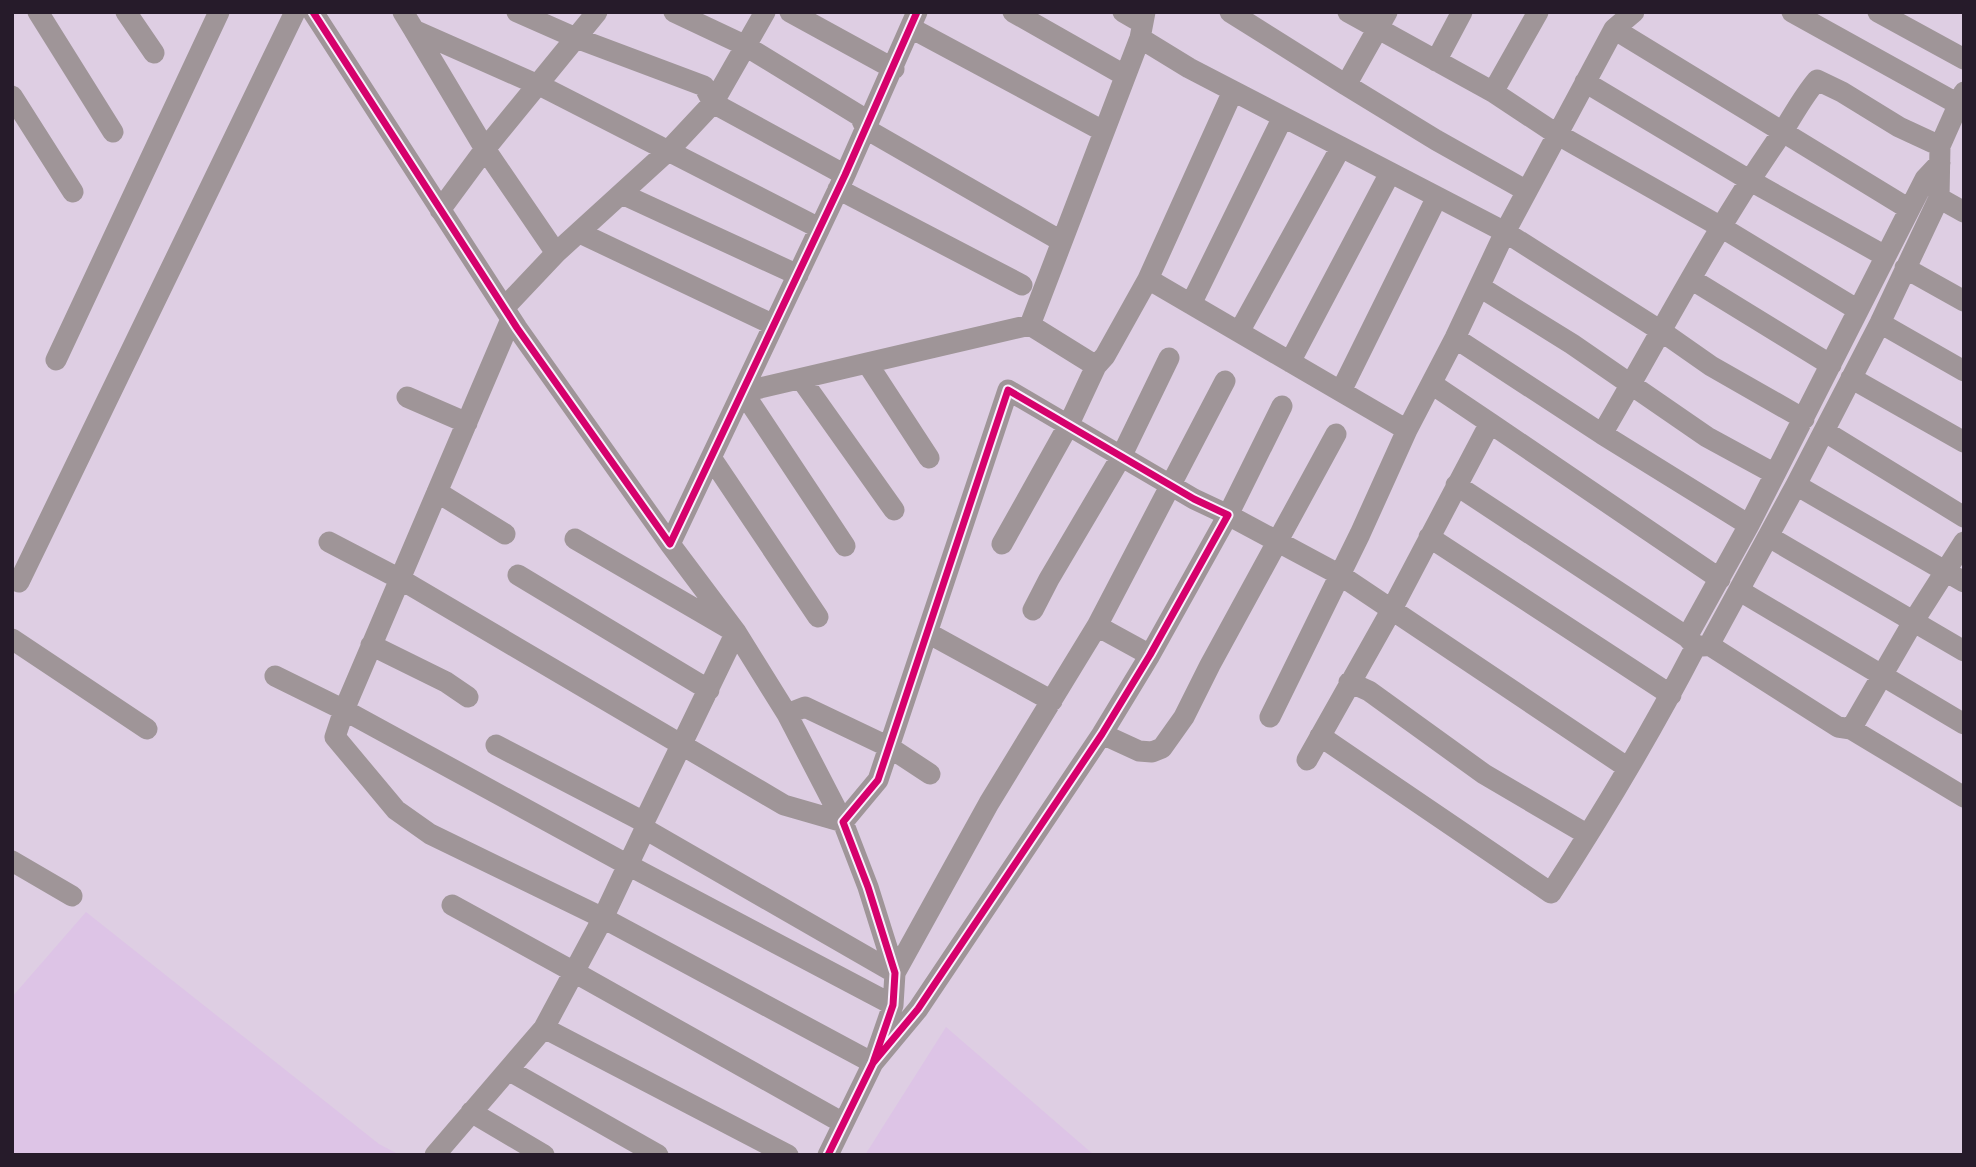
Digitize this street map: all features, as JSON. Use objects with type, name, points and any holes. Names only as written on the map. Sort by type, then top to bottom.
[{"type":"street","points":[[38,12],[113,132]]},
{"type":"street","points":[[127,12],[154,53]]},
{"type":"street","points":[[56,360],[219,12]]},
{"type":"street","points":[[19,582],[295,12]]},
{"type":"street","points":[[313,12],[508,313],[670,544],[736,632],[787,714],[843,822],[868,887],[895,973],[893,1005],[873,1063],[828,1155]]},
{"type":"street","points":[[517,12],[576,38],[704,86],[713,103],[842,182],[1023,285]]},
{"type":"street","points":[[439,210],[597,12]]},
{"type":"street","points":[[674,12],[744,45],[860,116],[866,129],[1061,241]]},
{"type":"street","points":[[765,12],[713,103],[669,150],[556,253],[508,313],[467,423],[371,645],[335,737],[396,810],[430,834],[603,918],[873,1063]]},
{"type":"street","points":[[790,12],[894,69]]},
{"type":"street","points":[[1013,12],[1124,75]]},
{"type":"street","points":[[1123,12],[1233,91],[1505,232],[1711,366],[1804,419]]},
{"type":"street","points":[[1230,12],[1346,85],[1527,191]]},
{"type":"street","points":[[1348,12],[1382,21],[1436,61],[1493,92],[1557,134],[1721,227],[1858,310]]},
{"type":"street","points":[[1436,61],[1462,12]]},
{"type":"street","points":[[1493,92],[1538,12]]},
{"type":"street","points":[[1270,717],[1505,232],[1614,29],[1634,12]]},
{"type":"street","points":[[1320,736],[1551,892],[1671,695],[1697,643],[1720,579],[1909,209],[1940,155],[1959,110],[1792,12]]},
{"type":"street","points":[[1878,12],[1964,59]]},
{"type":"street","points":[[670,544],[842,182],[914,20],[1102,131]]},
{"type":"street","points":[[408,21],[669,150],[819,228]]},
{"type":"street","points":[[408,21],[485,149],[556,253]]},
{"type":"street","points":[[1346,85],[1382,21]]},
{"type":"street","points":[[1030,325],[1142,24]]},
{"type":"street","points":[[1614,29],[1909,209]]},
{"type":"street","points":[[1602,434],[1749,180],[1782,132],[1801,97],[1817,80],[1842,92],[1940,155]]},
{"type":"street","points":[[1585,82],[1749,180],[1885,256]]},
{"type":"street","points":[[1002,544],[1068,426],[1096,366],[1105,356],[1147,279],[1233,91]]},
{"type":"street","points":[[12,96],[74,192]]},
{"type":"street","points":[[1191,304],[1283,117]]},
{"type":"street","points":[[1239,332],[1341,147]]},
{"type":"street","points":[[1697,643],[1740,591],[1880,323],[1940,198],[1940,155]]},
{"type":"street","points":[[1290,362],[1390,173]]},
{"type":"street","points":[[622,194],[798,275]]},
{"type":"street","points":[[1341,391],[1437,197]]},
{"type":"street","points":[[1940,198],[1964,212]]},
{"type":"street","points":[[580,233],[775,325]]},
{"type":"street","points":[[1905,268],[1964,301]]},
{"type":"street","points":[[1147,279],[1407,430]]},
{"type":"street","points":[[1691,279],[1830,365]]},
{"type":"street","points":[[1480,287],[1572,344],[1707,437],[1775,474]]},
{"type":"street","points":[[1880,323],[1964,371]]},
{"type":"street","points":[[743,392],[1030,325],[1096,366]]},
{"type":"street","points":[[1455,338],[1602,434],[1749,525]]},
{"type":"street","points":[[1033,610],[1121,457],[1169,358]]},
{"type":"street","points":[[867,363],[929,458]]},
{"type":"street","points":[[1851,377],[1964,442]]},
{"type":"street","points":[[801,379],[894,510]]},
{"type":"street","points":[[895,973],[989,803],[1097,626],[1225,381]]},
{"type":"street","points":[[1432,384],[1720,579]]},
{"type":"street","points":[[843,822],[878,780],[1008,390],[1194,499],[1340,576],[1628,768]]},
{"type":"street","points":[[743,392],[845,546]]},
{"type":"street","points":[[407,397],[467,423]]},
{"type":"street","points":[[873,1063],[918,1009],[1102,734],[1150,655],[1228,515],[1282,406]]},
{"type":"street","points":[[1307,760],[1392,609],[1490,423]]},
{"type":"street","points":[[1824,431],[1964,517]]},
{"type":"street","points":[[1102,734],[1139,751],[1152,752],[1162,748],[1184,718],[1336,434]]},
{"type":"street","points":[[712,459],[818,617]]},
{"type":"street","points":[[1456,485],[1697,643],[1838,727],[1851,729],[1964,797]]},
{"type":"street","points":[[1796,485],[1964,582]]},
{"type":"street","points":[[437,492],[505,534]]},
{"type":"street","points":[[1429,537],[1671,695]]},
{"type":"street","points":[[1769,537],[1964,651]]},
{"type":"street","points":[[575,539],[736,632]]},
{"type":"street","points":[[1851,729],[1964,541]]},
{"type":"street","points":[[329,542],[400,579],[785,805],[843,822]]},
{"type":"street","points":[[518,576],[709,690]]},
{"type":"street","points":[[1740,591],[1964,724]]},
{"type":"street","points":[[1097,626],[1150,655]]},
{"type":"street","points":[[435,1155],[544,1028],[603,918],[736,632]]},
{"type":"street","points":[[928,633],[1052,701]]},
{"type":"street","points":[[12,639],[147,729]]},
{"type":"street","points":[[371,645],[446,682],[468,697]]},
{"type":"street","points":[[275,676],[344,710],[628,865],[893,1005]]},
{"type":"street","points":[[1349,682],[1369,691],[1485,774],[1588,835]]},
{"type":"street","points":[[787,714],[805,707],[889,747],[930,774]]},
{"type":"street","points":[[496,745],[644,826],[895,973]]},
{"type":"street","points":[[12,861],[72,896]]},
{"type":"street","points":[[452,905],[844,1123]]},
{"type":"street","points":[[544,1028],[788,1155]]},
{"type":"street","points":[[508,1070],[658,1155]]},
{"type":"street","points":[[471,1112],[544,1155]]},
{"type":"shaded area","points":[[86,912],[379,1144],[400,1155],[12,1155],[12,997]]},
{"type":"shaded area","points":[[946,1027],[1094,1155],[865,1155]]},
{"type":"cycle path","points":[[313,12],[517,328],[670,544],[845,175],[917,12]]},
{"type":"cycle path","points":[[828,1155],[873,1063],[893,1005],[895,973],[868,887],[843,822],[878,780],[1008,390],[1194,499],[1228,515],[1150,655],[1102,734],[918,1009],[873,1063]]}]
